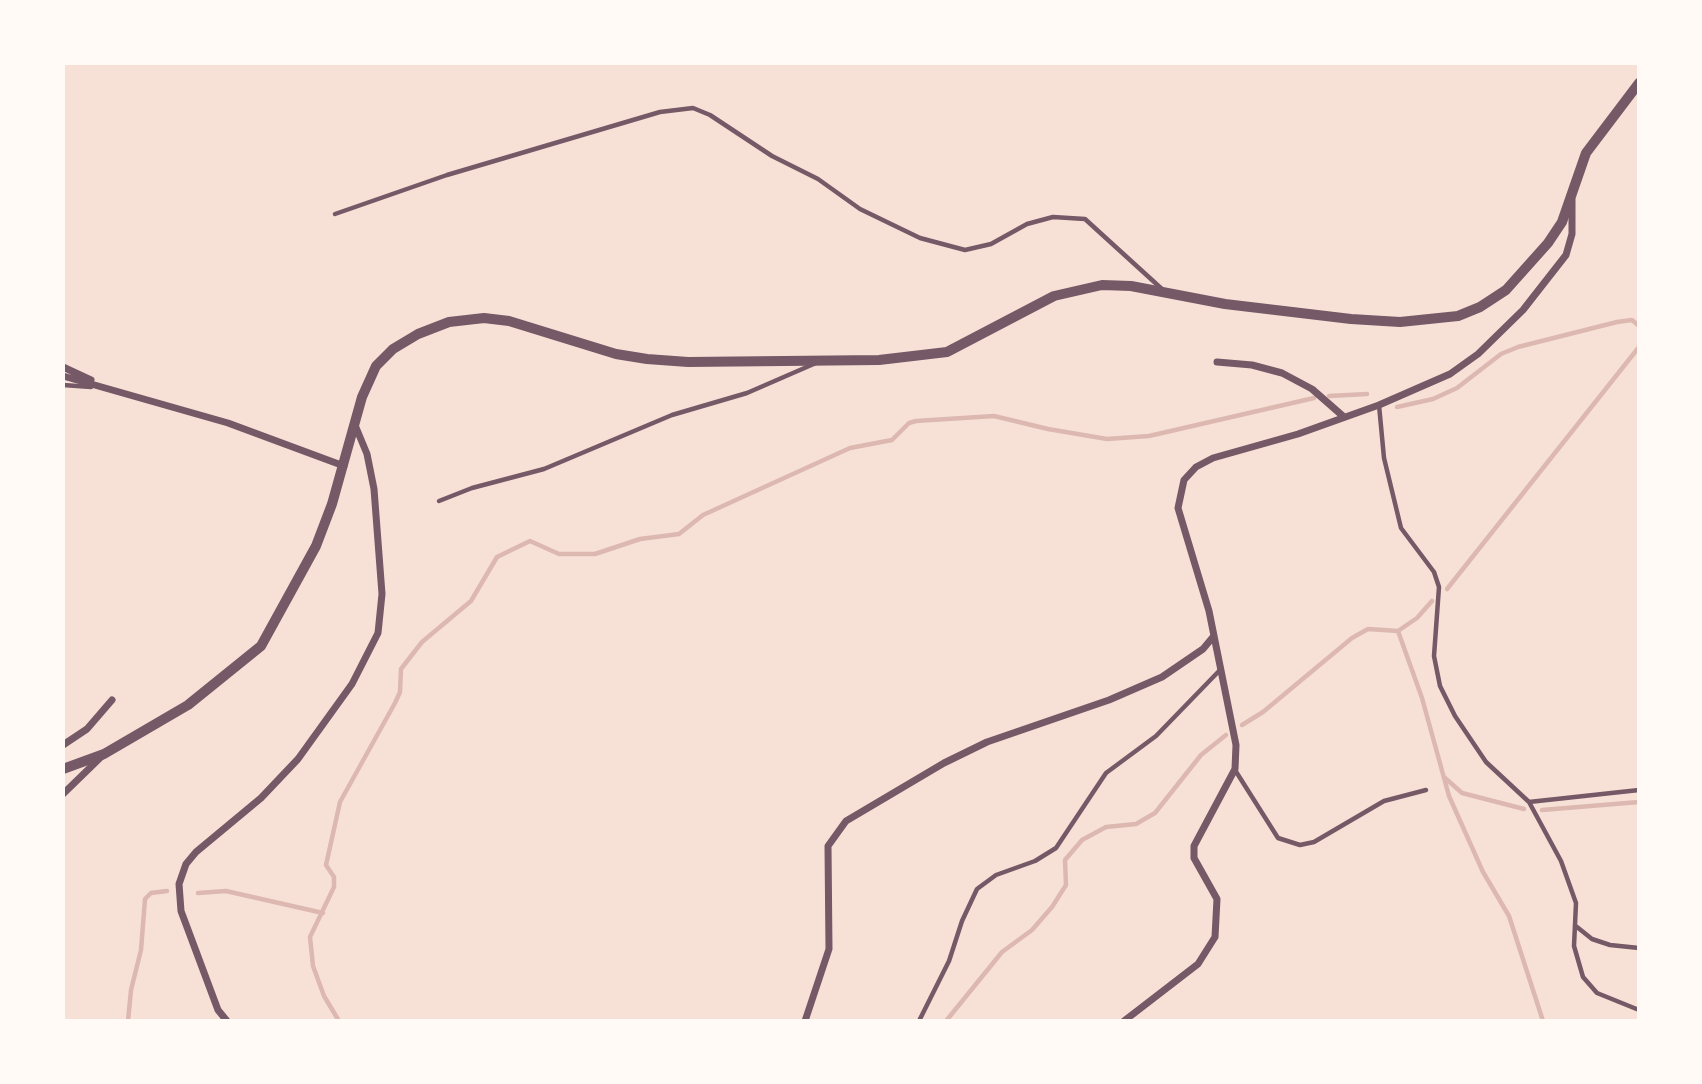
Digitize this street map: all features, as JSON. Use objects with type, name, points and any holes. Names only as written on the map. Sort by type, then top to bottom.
[{"type":"street","points":[[63,769],[104,754],[188,705],[261,646],[316,547],[344,466],[362,397],[376,366],[393,349],[449,322],[484,318],[509,321],[617,354],[647,359],[688,362],[820,362],[920,357],[947,352],[1071,290],[1102,285],[1164,291],[1226,304],[1351,319],[1400,322],[1458,316],[1480,307],[1506,290],[1555,233],[1586,153],[1639,83]]},
{"type":"street","points":[[1124,1021],[1198,964],[1215,937],[1217,899],[1195,858],[1194,846],[1235,769],[1236,745],[1209,611],[1178,508],[1184,480],[1196,467],[1213,458],[1379,405],[1450,374],[1478,354],[1523,310],[1566,255],[1571,243],[1572,192]]},
{"type":"street","points":[[1217,362],[1268,368],[1290,376],[1312,388],[1344,417]]},
{"type":"street","points":[[63,367],[109,388]]},
{"type":"street","points":[[63,376],[228,423],[344,466]]},
{"type":"street","points":[[227,1021],[218,1010],[181,911],[179,884],[186,864],[196,852],[261,798],[298,759],[352,684],[378,633],[382,594],[374,489],[367,454],[355,424]]},
{"type":"street","points":[[805,1021],[829,949],[828,846],[846,821],[921,775],[987,742],[1109,700],[1162,677],[1203,649],[1213,637]]},
{"type":"street","points":[[63,745],[87,729],[112,700]]},
{"type":"street","points":[[63,794],[104,754]]},
{"type":"lane","points":[[335,214],[447,176],[660,112],[693,108],[710,115],[772,156],[818,180],[860,209],[920,238],[965,250],[991,244],[1027,224],[1054,217],[1085,219],[1164,291]]},
{"type":"lane","points":[[439,501],[490,482],[544,469],[672,415],[747,393],[820,362]]},
{"type":"lane","points":[[63,385],[109,388]]},
{"type":"lane","points":[[1379,405],[1384,458],[1401,527],[1434,572],[1439,587],[1434,656],[1440,686],[1455,716],[1486,762],[1529,802],[1567,874],[1576,903],[1577,927],[1574,946],[1583,977],[1597,993],[1639,1010]]},
{"type":"lane","points":[[919,1021],[949,961],[962,921],[977,889],[996,876],[1047,856],[1056,848],[1105,773],[1156,736],[1220,670]]},
{"type":"lane","points":[[1235,769],[1278,838],[1300,845],[1314,842],[1384,801],[1426,790]]},
{"type":"lane","points":[[1529,802],[1639,790]]},
{"type":"lane","points":[[1577,927],[1592,939],[1610,946],[1639,947]]},
{"type":"waterway","points":[[1397,407],[1433,399],[1457,388],[1501,354],[1518,347],[1617,322],[1632,320],[1639,326]]},
{"type":"waterway","points":[[1447,589],[1639,347]]},
{"type":"waterway","points":[[1329,396],[1367,394]]},
{"type":"waterway","points":[[339,1021],[324,996],[313,966],[310,937],[334,887],[334,877],[326,865],[340,802],[395,703],[400,692],[401,669],[422,642],[471,601],[497,557],[530,541],[559,554],[595,554],[640,539],[679,534],[703,515],[850,448],[892,440],[909,423],[916,421],[994,416],[1107,439],[1149,436],[1314,398]]},
{"type":"waterway","points":[[1242,725],[1263,712],[1352,638],[1368,629],[1398,631],[1417,618],[1432,601]]},
{"type":"waterway","points":[[1398,631],[1422,698],[1449,796],[1483,872],[1509,916],[1543,1021]]},
{"type":"waterway","points":[[946,1021],[1002,952],[1032,930],[1052,907],[1066,885],[1065,860],[1082,840],[1106,827],[1136,824],[1155,813],[1201,755],[1226,735]]},
{"type":"waterway","points":[[1445,778],[1462,793],[1524,809]]},
{"type":"waterway","points":[[1542,810],[1639,802]]},
{"type":"waterway","points":[[128,1021],[131,990],[141,950],[145,899],[151,893],[167,891]]},
{"type":"waterway","points":[[198,893],[226,891],[323,913]]}]
